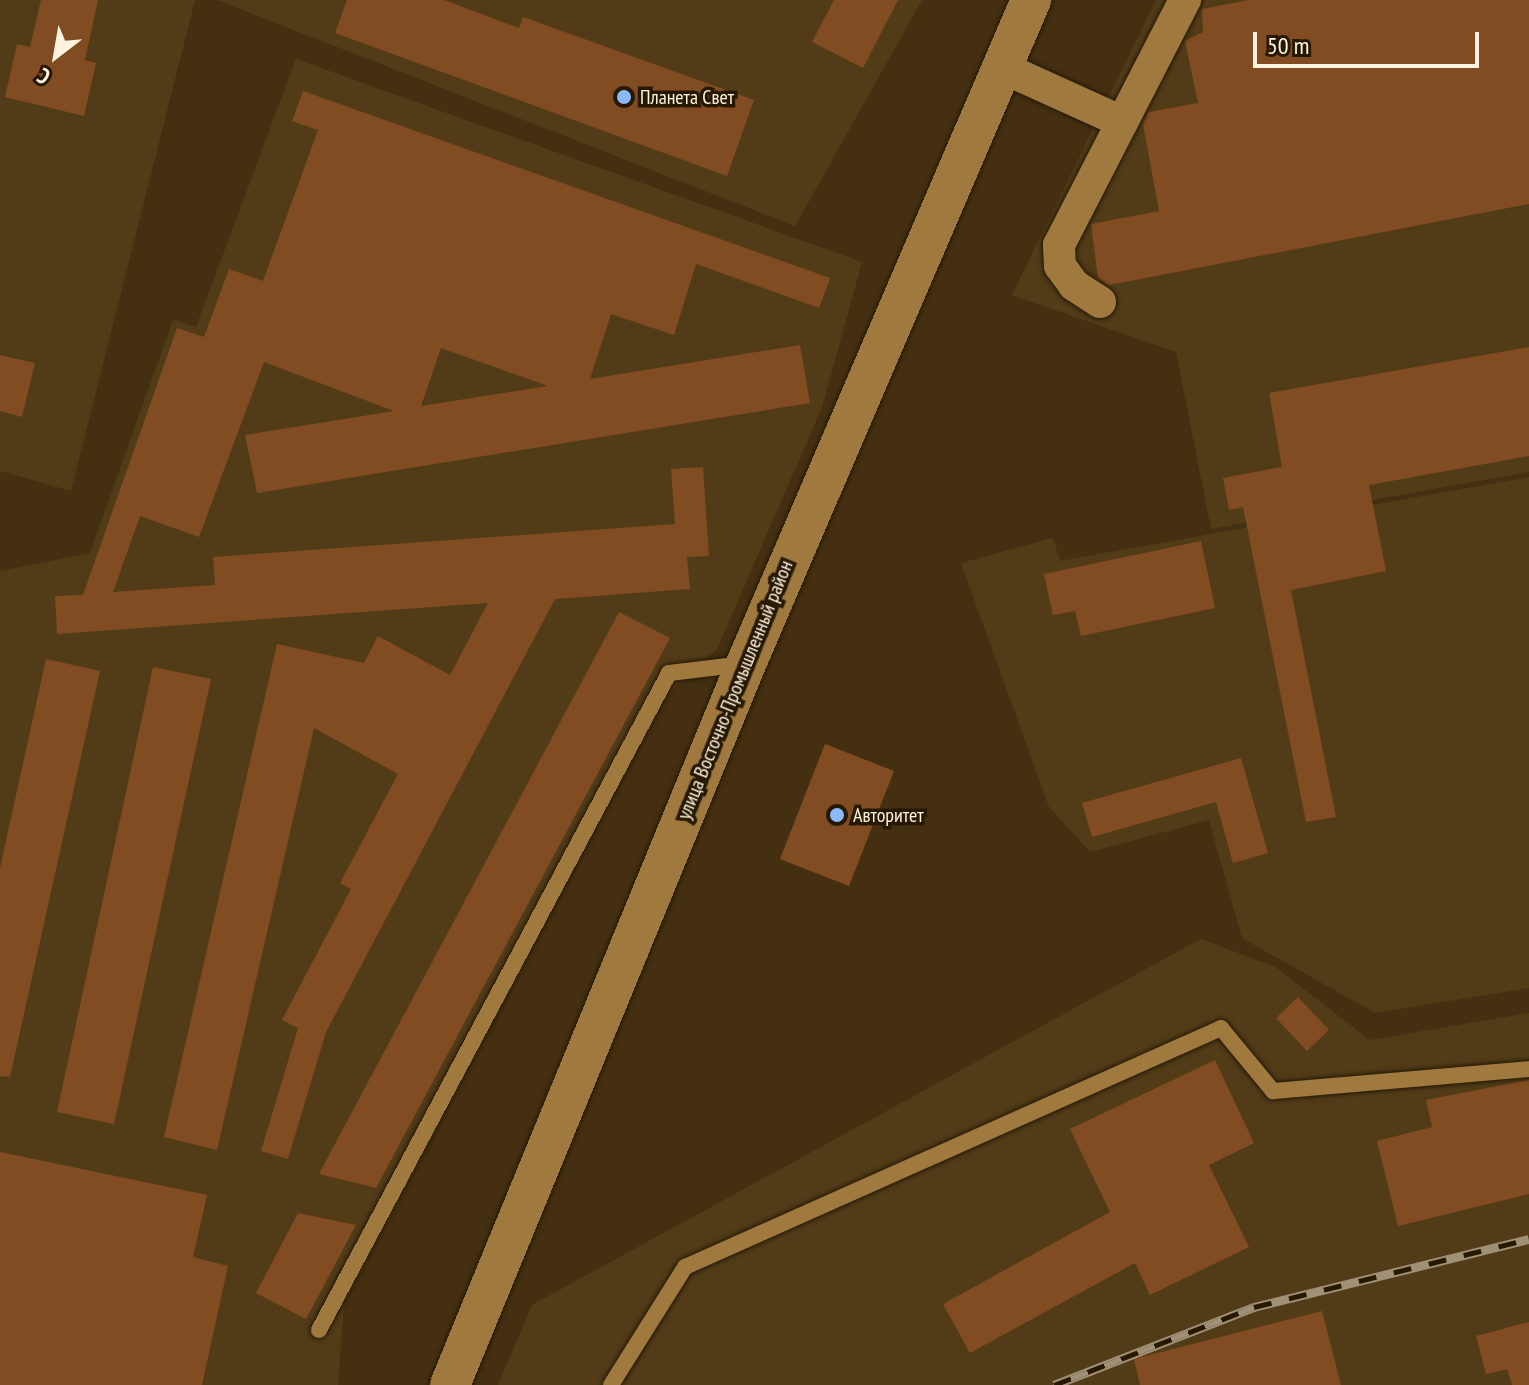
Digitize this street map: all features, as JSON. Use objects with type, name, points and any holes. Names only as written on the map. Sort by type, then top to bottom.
[{"type":"street","name":"улица Восточно-Промышленный район","points":[[450,1385],[746,664],[1031,0]]},
{"type":"street","points":[[1100,302],[1067,276],[1060,266],[1059,245],[1185,0]]},
{"type":"street","points":[[1001,67],[1122,122]]},
{"type":"lane","points":[[319,1330],[669,673],[746,664]]},
{"type":"lane","points":[[611,1385],[685,1267],[1221,1028],[1273,1091],[1529,1069]]},
{"type":"shaded area","points":[[0,0],[195,0],[71,491],[0,471]]},
{"type":"shaded area","points":[[217,0],[922,0],[795,226]]},
{"type":"shaded area","points":[[1156,0],[1529,0],[1529,472],[1211,529],[1176,352],[1012,295]]},
{"type":"shaded area","points":[[296,59],[862,262],[822,407],[717,649],[667,695],[344,1304],[338,1385],[0,1385],[0,571],[90,553],[173,320],[196,327]]},
{"type":"shaded area","points":[[1529,477],[1529,988],[1375,1013],[1242,938],[1209,820],[1090,852],[1049,807],[961,563],[1053,538],[1060,561]]},
{"type":"shaded area","points":[[1201,939],[1275,967],[1370,1040],[1529,1013],[1529,1385],[498,1385],[532,1305]]},
{"type":"building","points":[[41,0],[98,0],[85,60],[96,63],[84,116],[5,97],[17,44],[30,47]]},
{"type":"building","name":"Планета Свет","points":[[347,0],[444,0],[519,28],[523,17],[754,100],[727,176],[335,33]]},
{"type":"building","points":[[834,0],[898,0],[863,68],[812,42]]},
{"type":"building","points":[[1249,0],[1529,0],[1529,204],[1109,285],[1098,278],[1091,224],[1159,211],[1143,124],[1149,112],[1198,103],[1185,41],[1203,32],[1202,9]]},
{"type":"building","points":[[303,91],[830,278],[819,308],[696,264],[674,335],[611,314],[590,379],[800,345],[810,403],[257,493],[245,435],[394,411],[264,362],[199,537],[140,516],[113,592],[215,585],[213,557],[675,524],[671,469],[703,467],[709,556],[687,557],[690,589],[555,599],[326,1032],[288,1159],[261,1151],[298,1028],[282,1020],[351,889],[340,883],[398,774],[314,728],[217,1150],[164,1137],[277,644],[364,663],[378,636],[450,675],[488,603],[57,634],[55,596],[83,595],[177,328],[204,337],[229,269],[263,281],[318,130],[292,121]],"holes":[[[441,348],[548,386],[421,406]]]},
{"type":"building","points":[[1529,347],[1529,456],[1369,485],[1386,571],[1291,590],[1336,817],[1306,822],[1243,507],[1229,510],[1223,478],[1282,467],[1269,393]]},
{"type":"building","points":[[0,355],[35,363],[22,417],[0,411]]},
{"type":"building","points":[[1201,541],[1215,608],[1081,636],[1075,611],[1053,615],[1044,574]]},
{"type":"building","points":[[619,612],[670,638],[653,670],[376,1188],[319,1174]]},
{"type":"building","points":[[46,659],[100,671],[10,1077],[0,1076],[0,868]]},
{"type":"building","points":[[153,667],[211,679],[114,1124],[57,1112]]},
{"type":"building","name":"Авторитет","points":[[825,744],[894,771],[849,886],[780,859]]},
{"type":"building","points":[[1241,758],[1268,853],[1233,863],[1216,802],[1092,837],[1082,803]]},
{"type":"building","points":[[1298,997],[1329,1030],[1307,1051],[1276,1018]]},
{"type":"building","points":[[1215,1060],[1254,1143],[1209,1165],[1249,1247],[1150,1295],[1135,1263],[970,1353],[943,1304],[1110,1212],[1070,1129]]},
{"type":"building","points":[[1529,1080],[1529,1194],[1398,1226],[1377,1141],[1432,1127],[1426,1100]]},
{"type":"building","points":[[0,1152],[207,1195],[193,1257],[228,1266],[202,1385],[0,1385]]},
{"type":"building","points":[[298,1213],[356,1225],[306,1319],[256,1293]]},
{"type":"building","points":[[1322,1311],[1341,1385],[1140,1385],[1134,1359]]},
{"type":"building","points":[[1529,1322],[1529,1385],[1512,1385],[1507,1369],[1486,1374],[1476,1336]]},
{"type":"railway","points":[[1054,1385],[1254,1307],[1529,1239]]},
{"type":"place","name":"Планета Свет","points":[[624,97]]},
{"type":"place","name":"Авторитет","points":[[837,815]]}]
